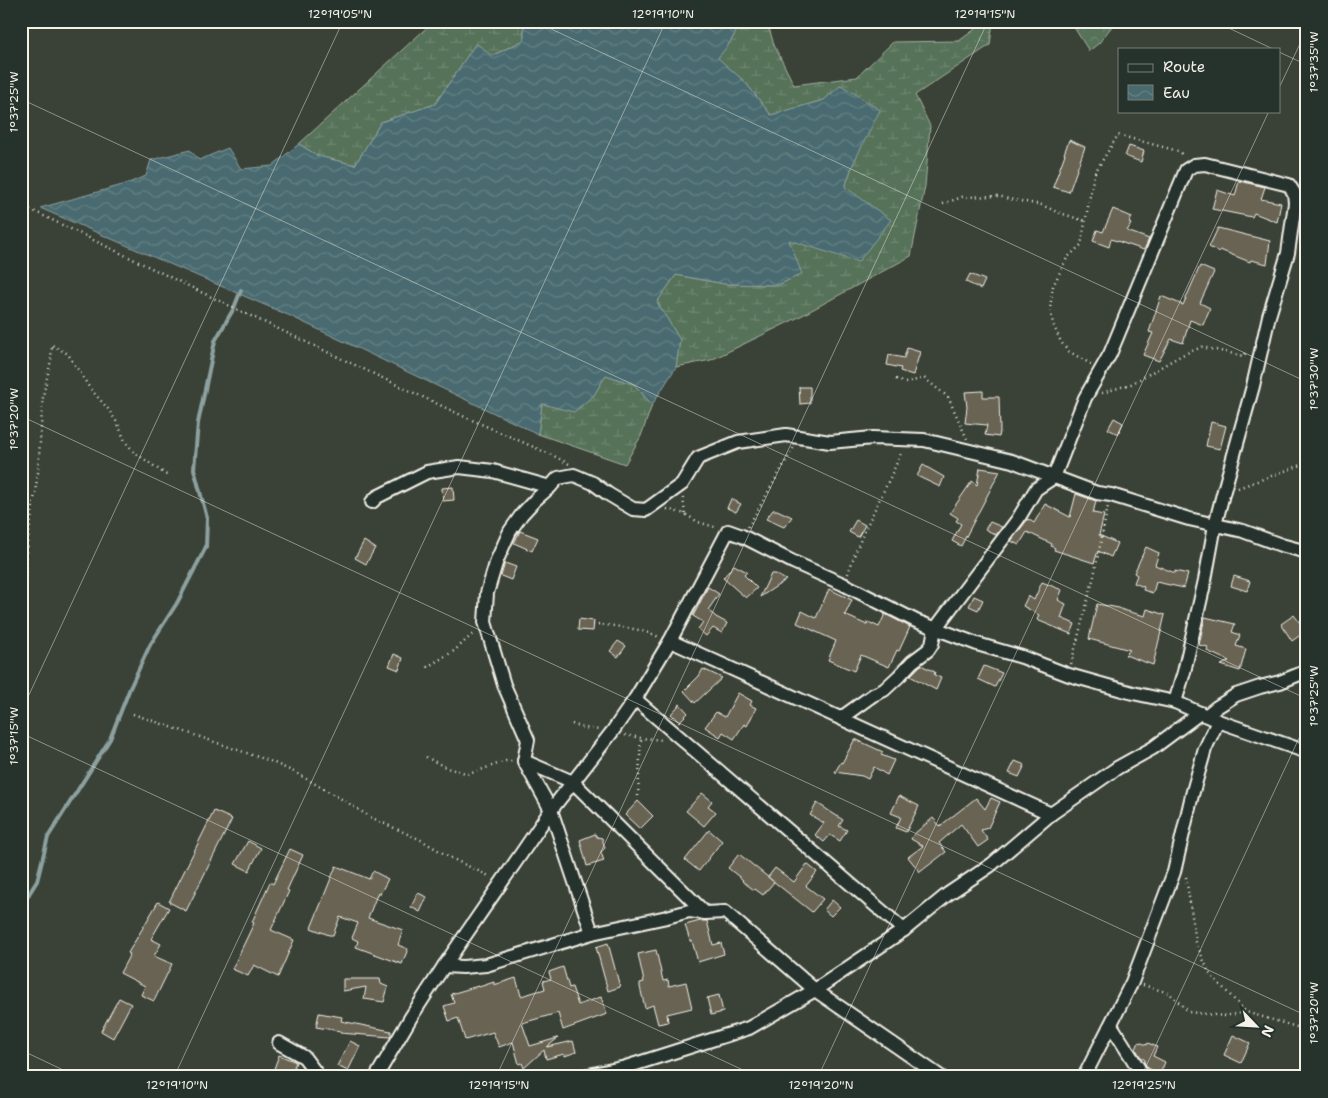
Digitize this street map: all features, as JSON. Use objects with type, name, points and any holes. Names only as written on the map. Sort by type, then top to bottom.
[{"type":"street","points":[[841,718],[873,695],[884,690],[912,662],[928,650],[932,644],[935,628],[1018,519],[1036,489],[1054,476],[1085,398],[1110,354],[1186,170],[1194,165],[1205,164],[1289,185],[1294,192],[1295,203],[1288,253],[1269,316],[1253,386],[1215,525],[1205,580],[1184,672],[1174,702]]},
{"type":"street","points":[[592,934],[551,810],[524,761],[528,740],[504,685],[485,622],[487,593],[497,560],[510,531],[522,514],[558,478],[574,475],[593,483],[632,509],[646,510],[682,484],[698,458],[738,442],[786,435],[830,442],[873,438],[924,440],[1012,461],[1097,493],[1111,495],[1189,519],[1243,532],[1307,552]]},
{"type":"street","points":[[372,502],[378,497],[427,472],[459,467],[494,471],[550,487]]},
{"type":"street","points":[[376,1077],[411,1017],[501,882],[551,810],[612,732],[635,699],[670,641],[728,531],[742,536],[916,621],[977,644],[1022,657],[1068,675],[1174,702],[1307,752]]},
{"type":"street","points":[[670,641],[1051,814]]},
{"type":"street","points":[[579,1077],[624,1072],[749,1028],[815,990],[904,930],[948,894],[991,866],[1051,814],[1117,768],[1209,716],[1217,706],[1236,695],[1307,672]]},
{"type":"street","points":[[635,699],[904,930]]},
{"type":"street","points":[[1084,1077],[1132,982],[1174,872],[1205,749],[1209,716]]},
{"type":"street","points":[[524,761],[573,782],[704,913]]},
{"type":"street","points":[[444,966],[486,965],[592,934],[666,918],[689,911],[704,913],[725,912],[815,990],[941,1077]]},
{"type":"street","points":[[1111,1025],[1144,1077]]},
{"type":"street","points":[[279,1044],[304,1057],[319,1077]]},
{"type":"path","points":[[959,26],[964,21]]},
{"type":"path","points":[[1102,369],[1068,351],[1053,324],[1050,309],[1053,286],[1067,258],[1080,245],[1094,174],[1118,135],[1178,151],[1184,156],[1186,170]]},
{"type":"path","points":[[943,204],[962,197],[999,196],[1042,206],[1085,221]]},
{"type":"path","points":[[21,205],[462,416],[570,464]]},
{"type":"path","points":[[1085,398],[1131,384],[1182,355],[1202,347],[1243,356],[1263,340]]},
{"type":"path","points":[[21,602],[38,473],[43,396],[52,346],[68,354],[89,388],[108,408],[118,424],[125,441],[134,452],[168,476]]},
{"type":"path","points":[[896,379],[905,383],[924,378],[948,397],[973,451]]},
{"type":"path","points":[[742,536],[800,437]]},
{"type":"path","points":[[844,585],[857,547],[908,439]]},
{"type":"path","points":[[1223,494],[1307,463]]},
{"type":"path","points":[[1068,675],[1094,576],[1111,495]]},
{"type":"path","points":[[652,505],[685,514],[698,522],[728,531]]},
{"type":"path","points":[[427,667],[454,651],[485,622]]},
{"type":"path","points":[[593,625],[629,628],[648,632],[670,641]]},
{"type":"path","points":[[133,714],[270,761],[296,773],[370,817],[421,840],[453,859],[501,882]]},
{"type":"path","points":[[572,724],[584,728],[612,732]]},
{"type":"path","points":[[638,796],[641,738]]},
{"type":"path","points":[[426,757],[447,768],[469,774],[506,761],[524,761]]},
{"type":"path","points":[[1178,854],[1187,882],[1196,942],[1209,973],[1246,1012]]},
{"type":"path","points":[[1132,982],[1170,993],[1190,1012],[1224,1016],[1246,1012],[1307,1030]]},
{"type":"green space","points":[[434,21],[524,21],[524,40],[491,56],[476,43],[435,104],[381,122],[355,165],[318,156],[299,144]]},
{"type":"green space","points":[[723,21],[767,21],[774,45],[794,85],[857,77],[893,42],[959,41],[986,21],[993,21],[990,45],[915,95],[930,126],[925,186],[911,256],[797,318],[711,360],[676,367],[680,340],[657,302],[676,275],[725,284],[778,285],[801,274],[788,239],[845,187],[853,164],[841,86],[824,100],[771,115],[745,82],[717,58],[736,32]]},
{"type":"green space","points":[[1070,21],[1116,21],[1099,43],[1089,51]]},
{"type":"green space","points":[[606,375],[635,385],[652,405],[641,436],[625,464],[538,434],[542,404],[594,395]]},
{"type":"water","points":[[524,21],[588,21],[607,29],[611,21],[723,21],[736,32],[718,58],[745,82],[771,115],[824,100],[841,85],[880,110],[853,164],[845,187],[891,220],[858,262],[789,240],[802,274],[778,285],[725,284],[676,275],[657,302],[680,340],[676,367],[652,405],[635,385],[606,375],[594,395],[574,412],[542,404],[538,434],[288,315],[40,208],[126,184],[146,176],[151,160],[190,150],[199,160],[228,148],[241,169],[272,166],[299,144],[318,156],[355,165],[381,122],[435,104],[476,43],[492,56],[524,40]]},
{"type":"building","points":[[1069,140],[1085,147],[1069,192],[1053,187]]},
{"type":"building","points":[[1129,146],[1144,151],[1141,162],[1125,156]]},
{"type":"building","points":[[1239,181],[1265,187],[1261,199],[1281,203],[1277,222],[1254,213],[1252,217],[1212,209],[1217,190],[1235,196]]},
{"type":"building","points":[[1113,209],[1132,217],[1127,231],[1149,239],[1144,250],[1111,239],[1109,247],[1093,241],[1097,230],[1103,232]]},
{"type":"building","points":[[1218,228],[1270,241],[1267,264],[1251,260],[1250,262],[1209,247]]},
{"type":"building","points":[[1200,266],[1214,272],[1200,303],[1210,308],[1203,325],[1190,320],[1183,343],[1171,339],[1159,361],[1143,355],[1153,333],[1149,332],[1161,296],[1183,305]]},
{"type":"building","points":[[970,274],[985,280],[981,289],[966,282]]},
{"type":"building","points":[[907,348],[920,352],[913,375],[900,371],[901,368],[887,365],[889,355],[904,358]]},
{"type":"building","points":[[799,387],[810,387],[810,403],[800,404]]},
{"type":"building","points":[[983,391],[983,397],[999,397],[999,437],[985,435],[987,425],[965,423],[967,407],[965,392]]},
{"type":"building","points":[[1114,418],[1123,423],[1118,434],[1108,429]]},
{"type":"building","points":[[1211,422],[1226,426],[1220,449],[1206,446]]},
{"type":"building","points":[[923,465],[944,477],[940,487],[917,476]]},
{"type":"building","points":[[980,468],[1000,471],[961,546],[952,541],[961,524],[956,521],[958,518],[950,513],[972,481],[977,485]]},
{"type":"building","points":[[453,487],[454,500],[443,501],[442,488]]},
{"type":"building","points":[[1076,494],[1096,501],[1093,513],[1104,515],[1099,535],[1117,543],[1111,557],[1098,551],[1094,563],[1054,550],[1055,548],[1051,546],[1052,544],[1027,532],[1019,545],[1011,541],[1028,519],[1034,523],[1045,504],[1070,517]]},
{"type":"building","points":[[731,499],[741,504],[736,512],[727,508]]},
{"type":"building","points":[[773,510],[792,517],[784,527],[766,519]]},
{"type":"building","points":[[856,520],[865,525],[858,537],[849,532]]},
{"type":"building","points":[[990,522],[1002,527],[996,535],[985,529]]},
{"type":"building","points":[[520,531],[538,538],[532,551],[514,543]]},
{"type":"building","points":[[364,541],[375,548],[366,564],[355,558]]},
{"type":"building","points":[[1146,547],[1159,553],[1155,565],[1175,573],[1175,571],[1188,574],[1184,588],[1156,582],[1153,593],[1143,590],[1144,587],[1134,583],[1137,575],[1134,573]]},
{"type":"building","points":[[505,563],[516,567],[511,580],[501,576]]},
{"type":"building","points":[[734,565],[747,572],[744,575],[757,588],[746,598],[723,578]]},
{"type":"building","points":[[771,574],[786,580],[760,597]]},
{"type":"building","points":[[1234,576],[1250,581],[1247,591],[1231,586]]},
{"type":"building","points":[[1042,582],[1062,590],[1058,600],[1066,604],[1061,618],[1075,624],[1071,634],[1037,620],[1039,615],[1023,606],[1028,596],[1034,600]]},
{"type":"building","points":[[708,587],[719,594],[708,610],[727,623],[722,633],[713,628],[706,636],[698,629],[703,622],[693,616]]},
{"type":"building","points":[[829,589],[852,600],[845,615],[867,625],[868,622],[879,627],[885,614],[910,627],[889,667],[861,655],[854,671],[828,660],[836,641],[797,623],[802,611],[816,618]]},
{"type":"building","points":[[974,596],[983,600],[978,610],[969,606]]},
{"type":"building","points":[[1097,604],[1145,616],[1147,609],[1165,615],[1153,665],[1125,655],[1130,650],[1089,639]]},
{"type":"building","points":[[1294,615],[1306,631],[1292,641],[1281,624]]},
{"type":"building","points":[[1205,617],[1235,624],[1232,632],[1240,635],[1236,646],[1246,649],[1240,671],[1221,665],[1229,661],[1207,651],[1208,647],[1199,645]]},
{"type":"building","points":[[579,619],[594,621],[593,631],[578,630]]},
{"type":"building","points":[[618,641],[626,646],[618,657],[610,651]]},
{"type":"building","points":[[394,654],[403,658],[399,670],[389,666]]},
{"type":"building","points":[[921,665],[935,672],[934,675],[941,678],[936,690],[910,676]]},
{"type":"building","points":[[984,666],[1002,673],[995,687],[978,679]]},
{"type":"building","points":[[703,669],[722,678],[695,703],[684,691],[699,676]]},
{"type":"building","points":[[738,693],[752,701],[750,705],[756,708],[747,726],[744,724],[734,739],[723,732],[720,737],[705,727],[716,712],[725,717]]},
{"type":"building","points":[[680,704],[688,713],[679,722],[671,714]]},
{"type":"building","points":[[855,739],[883,752],[881,755],[894,760],[887,775],[874,767],[868,779],[862,776],[835,772]]},
{"type":"building","points":[[1015,761],[1025,765],[1019,777],[1009,773]]},
{"type":"building","points":[[702,793],[712,801],[708,806],[716,812],[704,826],[686,811]]},
{"type":"building","points":[[899,796],[919,806],[906,832],[896,828],[901,817],[891,813]]},
{"type":"building","points":[[976,798],[985,809],[991,798],[1000,802],[988,828],[981,830],[988,840],[978,847],[961,824],[939,843],[946,852],[920,872],[908,857],[923,846],[911,839],[914,834],[933,818],[940,826]]},
{"type":"building","points":[[638,801],[653,816],[640,829],[625,815]]},
{"type":"building","points":[[817,803],[843,820],[839,826],[847,830],[840,841],[830,835],[824,842],[815,835],[824,823],[810,815]]},
{"type":"building","points":[[214,811],[232,819],[186,911],[169,902]]},
{"type":"building","points":[[709,830],[722,841],[699,871],[685,860]]},
{"type":"building","points":[[595,834],[597,837],[602,838],[605,848],[601,852],[604,861],[587,866],[580,840]]},
{"type":"building","points":[[248,841],[261,848],[249,871],[235,864]]},
{"type":"building","points":[[290,849],[303,855],[271,930],[294,940],[278,977],[254,965],[248,976],[232,969],[254,923],[252,922],[270,882],[273,884]]},
{"type":"building","points":[[739,854],[774,882],[763,895],[742,881],[728,868]]},
{"type":"building","points":[[807,864],[817,872],[806,886],[823,899],[812,912],[768,877],[775,868],[794,882]]},
{"type":"building","points":[[336,866],[369,879],[373,871],[388,879],[380,894],[378,892],[368,918],[403,930],[398,945],[408,949],[402,964],[356,947],[358,941],[352,938],[358,923],[340,917],[333,935],[311,928]]},
{"type":"building","points":[[418,893],[427,897],[420,912],[411,907]]},
{"type":"building","points":[[832,900],[840,907],[831,916],[824,910]]},
{"type":"building","points":[[158,902],[169,908],[151,939],[161,944],[154,956],[172,964],[154,1001],[141,995],[145,986],[120,973],[130,954],[128,953]]},
{"type":"building","points":[[707,921],[713,945],[721,943],[724,954],[698,962],[685,925]]},
{"type":"building","points":[[608,943],[620,987],[608,991],[596,947]]},
{"type":"building","points":[[656,950],[663,981],[668,980],[669,986],[686,982],[692,1008],[667,1014],[668,1022],[658,1024],[653,1005],[645,1008],[640,987],[640,983],[644,982],[638,954]]},
{"type":"building","points":[[563,967],[569,988],[572,987],[578,1005],[601,997],[607,1014],[563,1030],[558,1013],[522,1023],[530,1046],[558,1038],[547,1047],[573,1041],[576,1052],[546,1059],[544,1050],[524,1068],[522,1063],[519,1064],[513,1042],[499,1047],[493,1032],[465,1040],[458,1018],[449,1021],[444,1006],[454,1003],[451,994],[494,982],[494,985],[516,978],[521,996],[545,989],[543,981],[551,979],[549,972]]},
{"type":"building","points":[[343,979],[380,979],[381,984],[388,987],[384,1002],[364,999],[366,987],[343,991]]},
{"type":"building","points":[[719,995],[723,1012],[711,1015],[707,998]]},
{"type":"building","points":[[119,998],[131,1004],[113,1038],[101,1031]]},
{"type":"building","points":[[319,1013],[342,1017],[341,1021],[391,1031],[391,1036],[340,1033],[340,1031],[316,1027]]},
{"type":"building","points":[[1233,1035],[1250,1043],[1241,1063],[1224,1055]]},
{"type":"building","points":[[350,1041],[360,1046],[348,1071],[337,1066]]},
{"type":"building","points":[[1139,1042],[1157,1047],[1153,1056],[1165,1062],[1160,1074],[1148,1068],[1144,1062],[1145,1060],[1140,1056],[1136,1049]]},
{"type":"building","points":[[279,1055],[296,1062],[290,1077],[271,1077]]},
{"type":"waterway","points":[[21,907],[37,881],[48,837],[110,739],[130,688],[150,645],[177,603],[206,547],[207,518],[194,469],[198,423],[215,341],[234,308],[241,290]]}]
